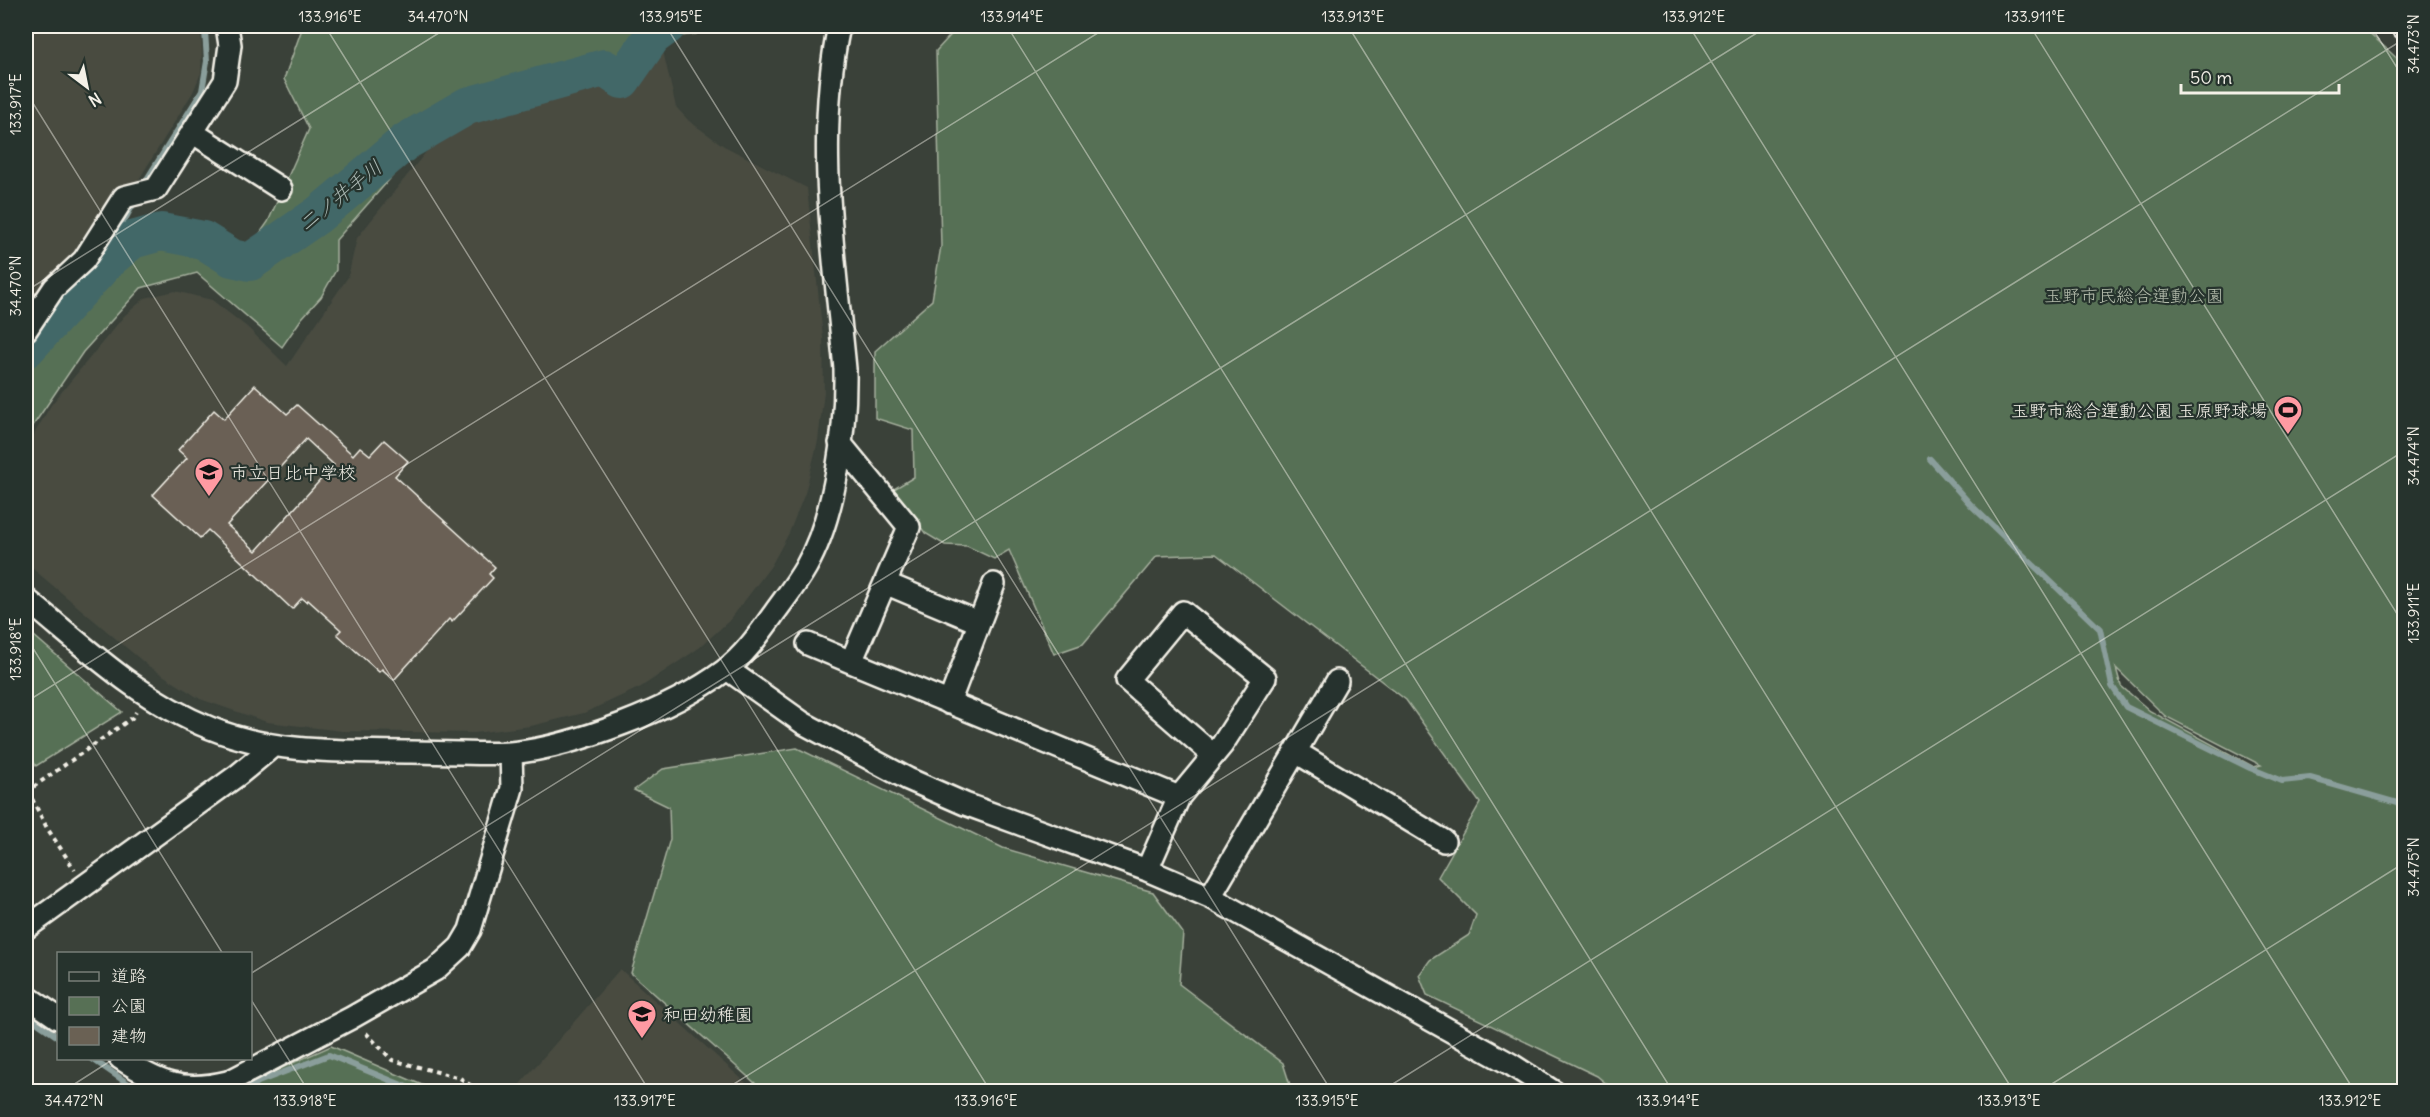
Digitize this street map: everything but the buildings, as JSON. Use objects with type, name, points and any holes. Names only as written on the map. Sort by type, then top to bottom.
[{"type":"street","points":[[26,330],[54,288],[84,260],[124,197],[156,189],[225,81],[230,45],[227,26]]},
{"type":"street","points":[[26,599],[148,698],[210,728],[273,746],[302,750],[511,753],[555,745],[647,715],[688,695],[727,669],[757,638],[806,567],[823,530],[840,443],[845,399],[845,369],[827,178],[831,68],[839,26]]},
{"type":"street","points":[[192,132],[281,189]]},
{"type":"street","points":[[840,443],[909,526],[851,662]]},
{"type":"street","points":[[885,584],[978,622]]},
{"type":"street","points":[[949,703],[994,584]]},
{"type":"street","points":[[1147,870],[1179,797],[1213,755],[1265,678],[1183,612],[1127,680],[1213,755]]},
{"type":"street","points":[[808,644],[1179,797]]},
{"type":"street","points":[[727,669],[803,723],[908,779],[965,804],[1147,870],[1210,897],[1501,1059],[1554,1092]]},
{"type":"street","points":[[1210,897],[1337,681]]},
{"type":"street","points":[[26,928],[238,775],[273,746]]},
{"type":"street","points":[[1296,752],[1444,841]]},
{"type":"street","points":[[122,1060],[146,1075],[187,1088],[207,1087],[228,1082],[351,1018],[435,970],[460,947],[470,930],[512,788],[511,753]]},
{"type":"street","points":[[26,996],[57,1017]]},
{"type":"path","points":[[85,885],[47,828],[27,792],[132,718],[148,698]]},
{"type":"path","points":[[351,1018],[392,1060],[460,1078],[480,1092]]},
{"type":"shaded area","points":[[26,26],[197,26],[201,34],[202,51],[201,73],[193,92],[138,181],[116,190],[78,257],[26,308]]},
{"type":"shaded area","points":[[656,45],[663,51],[676,107],[689,121],[724,146],[807,188],[823,337],[824,392],[818,441],[805,493],[789,533],[771,566],[730,620],[699,648],[641,687],[584,713],[531,726],[474,733],[342,731],[267,722],[200,699],[147,665],[26,563],[26,448],[51,405],[124,316],[145,298],[175,291],[212,300],[247,327],[287,366],[348,277],[357,238],[446,127],[612,83],[618,92]]},
{"type":"shaded area","points":[[620,969],[755,1091],[514,1091]]},
{"type":"green space","points":[[303,26],[693,26],[696,34],[663,38],[619,59],[463,96],[336,240],[336,270],[321,297],[302,318],[282,347],[197,273],[141,288],[83,352],[26,436],[26,366],[115,264],[156,242],[196,249],[235,269],[268,222],[309,129],[284,79]]},
{"type":"green space","name":"玉野市民総合運動公園","points":[[959,26],[2362,26],[2404,65],[2404,1091],[1615,1091],[1597,1076],[1427,995],[1419,975],[1430,960],[1469,935],[1476,915],[1438,877],[1480,803],[1406,700],[1216,554],[1157,556],[1083,644],[1054,654],[1009,550],[994,559],[967,546],[945,545],[925,533],[894,489],[914,477],[913,430],[875,418],[875,351],[932,300],[941,246],[936,51]],"holes":[[[2116,668],[2165,716],[2261,765],[2254,767],[2150,711],[2121,686]]]},
{"type":"green space","points":[[26,629],[122,712],[36,766],[26,747]]},
{"type":"green space","points":[[797,748],[1003,848],[1153,892],[1183,933],[1179,984],[1283,1063],[1292,1091],[764,1091],[631,973],[670,839],[669,807],[634,790],[663,769]]},
{"type":"green space","points":[[331,1046],[436,1091],[228,1092]]},
{"type":"waterway","points":[[142,187],[202,91],[207,61],[205,31],[202,26]]},
{"type":"waterway","name":"二ノ井手川","points":[[26,349],[109,259],[132,240],[161,232],[203,240],[232,258],[250,262],[318,215],[405,142],[467,106],[604,68],[622,80],[652,37],[667,26]]},
{"type":"waterway","points":[[109,259],[118,232],[135,201]]},
{"type":"waterway","points":[[1930,459],[1971,505],[2100,629],[2112,686],[2126,707],[2250,768],[2282,781],[2310,778],[2404,805]]},
{"type":"waterway","points":[[26,1015],[57,1036]]},
{"type":"waterway","points":[[244,1092],[258,1082],[329,1055],[414,1090]]},
{"type":"waterway","points":[[94,1060],[140,1092]]},
{"type":"place","name":"玉野市総合運動公園 玉原野球場","points":[[2288,436]]},
{"type":"place","name":"市立日比中学校","points":[[209,498]]},
{"type":"place","name":"和田幼稚園","points":[[642,1040]]}]
